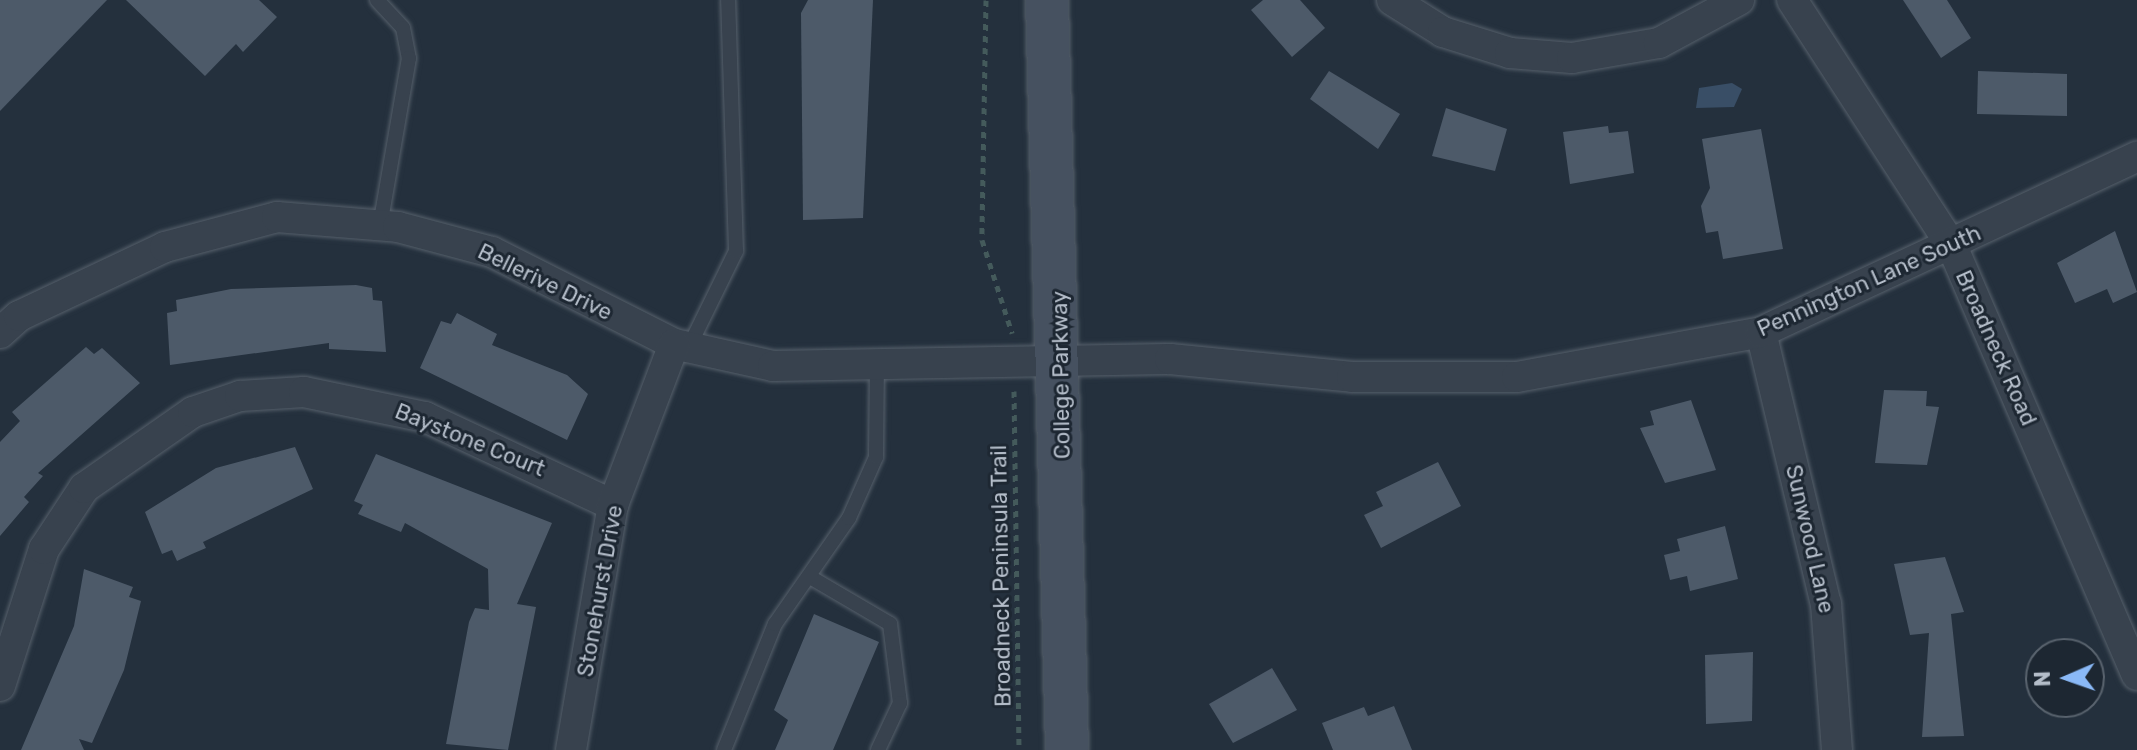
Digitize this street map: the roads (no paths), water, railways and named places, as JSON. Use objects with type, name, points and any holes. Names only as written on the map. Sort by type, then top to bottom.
[{"type":"main road","name":"College Parkway","points":[[1047,0],[1062,360],[1067,750]]},
{"type":"street","points":[[1392,0],[1443,32],[1496,49],[1572,58],[1659,43],[1739,0]]},
{"type":"street","name":"Broadneck Road","points":[[1792,0],[1952,246],[2137,675]]},
{"type":"street","name":"Pennington Lane South","points":[[1062,360],[1170,359],[1352,377],[1517,377],[1761,332],[1952,246],[2137,157]]},
{"type":"street","name":"Bellerive Drive","points":[[0,333],[19,316],[165,247],[277,217],[380,226],[492,252],[681,347],[773,366],[1062,360]]},
{"type":"street","name":"Sunwood Lane","points":[[1761,332],[1826,604],[1837,750]]},
{"type":"street","name":"Stonehurst Drive","points":[[571,750],[613,505],[681,347]]},
{"type":"street","name":"Baystone Court","points":[[0,686],[44,549],[84,488],[193,412],[240,396],[304,392],[425,417],[613,505]]},
{"type":"lane","points":[[377,0],[403,28],[409,58],[380,226]]},
{"type":"lane","points":[[681,347],[736,251],[728,0]]},
{"type":"lane","points":[[724,750],[775,624],[810,577],[876,457],[877,366]]},
{"type":"lane","points":[[810,577],[890,624],[900,703],[878,750]]},
{"type":"water","points":[[1732,83],[1742,89],[1734,107],[1696,108],[1699,88]]}]
